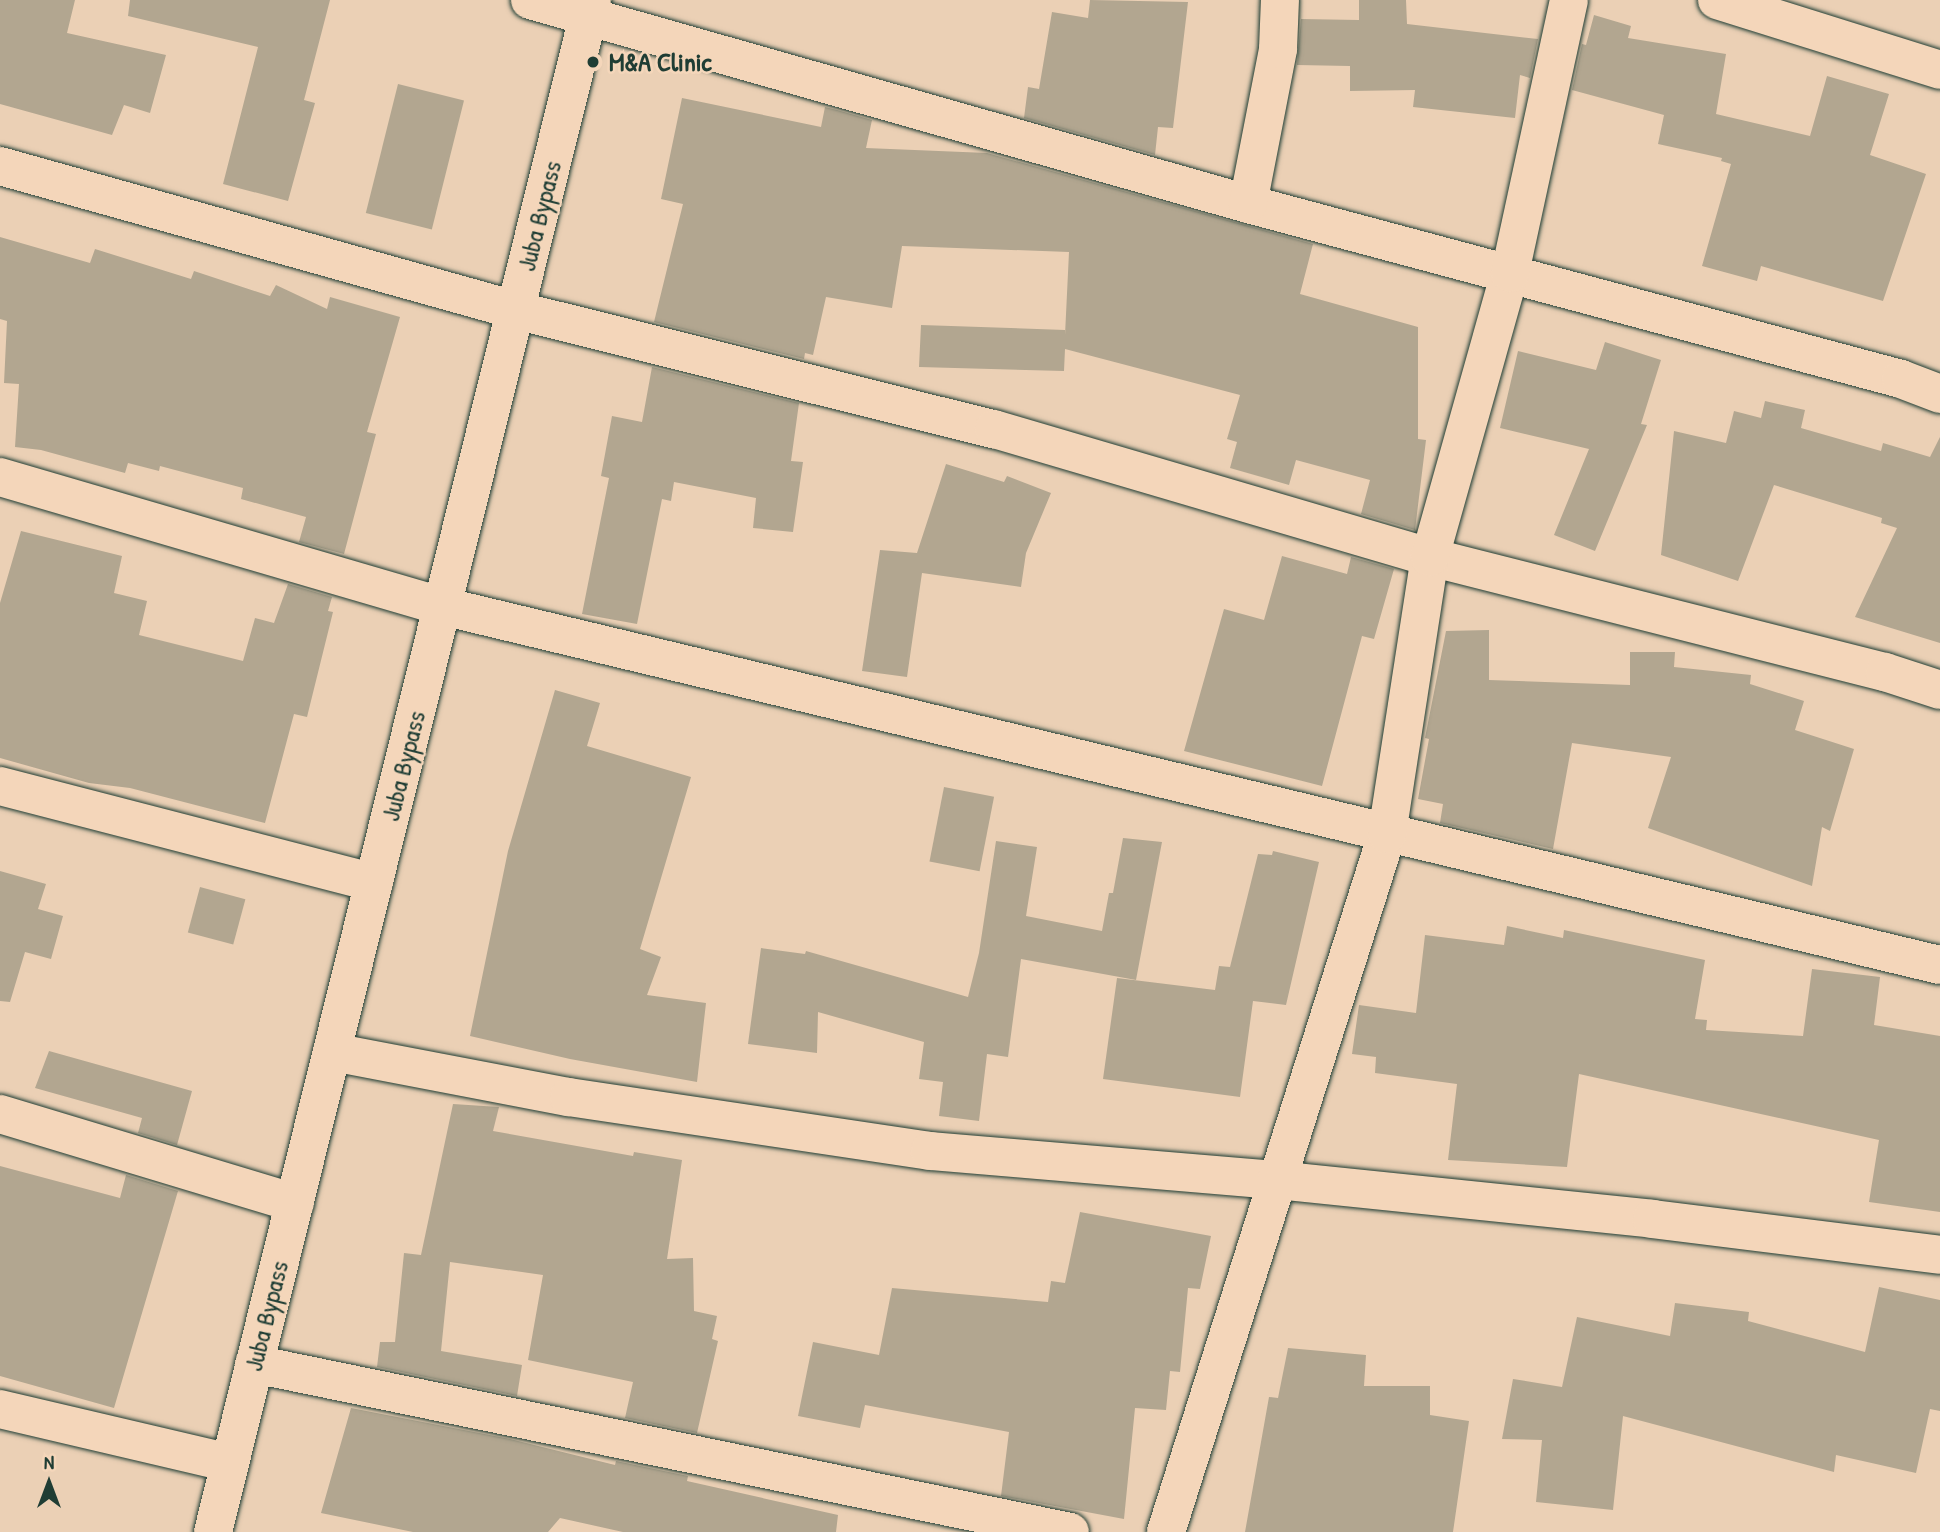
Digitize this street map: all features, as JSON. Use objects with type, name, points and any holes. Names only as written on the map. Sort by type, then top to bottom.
[{"type":"street","points":[[530,0],[590,9],[1248,204],[1901,379],[1940,394]]},
{"type":"street","points":[[1248,204],[1278,49],[1280,0]]},
{"type":"street","points":[[1167,1532],[1387,834],[1430,557],[1510,273],[1569,0]]},
{"type":"street","points":[[1717,0],[1940,70]]},
{"type":"street","name":"Juba Bypass","points":[[213,1532],[590,9]]},
{"type":"street","points":[[0,166],[516,310],[994,429],[1430,557],[1885,672],[1940,690]]},
{"type":"street","points":[[0,477],[442,606],[1940,965]]},
{"type":"street","points":[[0,786],[374,883]]},
{"type":"street","points":[[332,1052],[569,1097],[929,1151],[1277,1180],[1638,1217],[1940,1255]]},
{"type":"street","points":[[0,1114],[295,1203]]},
{"type":"street","points":[[254,1364],[1070,1532]]},
{"type":"street","points":[[0,1409],[230,1464]]},
{"type":"building","points":[[0,0],[75,0],[67,33],[166,55],[150,113],[124,105],[112,135],[0,104]]},
{"type":"building","points":[[130,0],[330,0],[304,100],[315,103],[288,201],[223,184],[258,47],[128,16]]},
{"type":"building","points":[[1090,0],[1188,2],[1173,128],[1158,127],[1155,155],[1024,118],[1028,87],[1039,89],[1052,12],[1088,18]]},
{"type":"building","points":[[1359,0],[1406,0],[1407,24],[1538,39],[1530,78],[1520,75],[1515,118],[1413,107],[1415,90],[1350,91],[1350,66],[1297,65],[1301,19],[1359,20]]},
{"type":"building","points":[[1594,15],[1631,26],[1628,38],[1726,54],[1716,114],[1810,136],[1827,76],[1889,94],[1870,155],[1926,174],[1883,301],[1761,266],[1757,281],[1702,266],[1731,164],[1721,161],[1722,158],[1658,144],[1664,115],[1572,90],[1582,44],[1586,45]]},
{"type":"building","points":[[398,84],[464,100],[432,230],[366,213]]},
{"type":"building","points":[[682,98],[821,127],[825,107],[872,120],[866,148],[987,153],[1313,244],[1300,294],[1418,327],[1418,439],[1426,440],[1415,530],[1361,514],[1370,480],[1296,460],[1289,485],[1230,468],[1237,442],[1227,439],[1240,395],[1065,349],[1064,371],[919,367],[921,325],[1065,330],[1065,335],[1069,252],[902,246],[892,308],[826,297],[813,355],[805,353],[804,359],[654,322],[683,204],[661,199]]},
{"type":"building","points":[[0,237],[90,263],[95,249],[191,279],[194,271],[270,296],[276,285],[327,309],[330,297],[400,317],[367,432],[376,434],[344,554],[299,542],[306,517],[241,499],[243,488],[160,466],[159,471],[128,463],[125,473],[41,450],[15,447],[19,384],[4,383],[7,321],[0,319]]},
{"type":"building","points":[[1605,342],[1661,360],[1641,424],[1647,425],[1595,551],[1554,535],[1589,449],[1500,428],[1518,351],[1596,370]]},
{"type":"building","points":[[652,367],[799,403],[791,461],[803,462],[793,532],[753,528],[756,498],[674,482],[671,501],[662,499],[637,624],[582,614],[609,478],[601,476],[612,416],[642,422]]},
{"type":"building","points":[[1765,401],[1805,410],[1801,428],[1881,451],[1883,443],[1930,457],[1940,437],[1940,643],[1855,617],[1897,528],[1881,523],[1882,518],[1774,485],[1738,581],[1661,555],[1674,431],[1726,443],[1734,411],[1761,418]]},
{"type":"building","points":[[946,464],[1004,482],[1007,476],[1051,493],[1026,553],[1021,587],[922,573],[907,677],[862,671],[880,550],[917,553]]},
{"type":"building","points":[[21,531],[122,556],[114,593],[147,601],[139,635],[243,661],[255,618],[274,623],[288,584],[332,597],[328,611],[333,612],[307,717],[294,714],[265,823],[130,788],[89,783],[0,758],[0,603]]},
{"type":"building","points":[[1282,556],[1347,574],[1351,557],[1394,569],[1374,639],[1362,636],[1322,786],[1184,751],[1224,609],[1264,620]]},
{"type":"building","points":[[1489,630],[1489,680],[1630,685],[1630,652],[1675,652],[1674,667],[1751,675],[1750,684],[1804,701],[1795,730],[1854,749],[1830,831],[1822,827],[1812,886],[1648,828],[1671,757],[1572,743],[1553,849],[1440,823],[1443,804],[1418,799],[1429,739],[1425,738],[1446,631]]},
{"type":"building","points":[[555,690],[600,703],[587,746],[691,777],[640,949],[661,957],[647,995],[706,1003],[697,1082],[570,1059],[470,1036],[508,851]]},
{"type":"building","points":[[944,787],[994,797],[980,871],[929,862]]},
{"type":"building","points":[[1123,838],[1162,842],[1136,980],[1021,959],[1008,1057],[987,1054],[979,1121],[939,1116],[943,1082],[919,1079],[924,1042],[818,1012],[817,1053],[748,1044],[761,948],[805,954],[806,951],[968,997],[979,953],[996,841],[1037,847],[1026,916],[1102,931],[1109,893],[1113,893]]},
{"type":"building","points":[[1273,851],[1319,862],[1286,1005],[1253,1001],[1240,1097],[1103,1079],[1117,978],[1215,990],[1219,966],[1230,967],[1258,854],[1272,855]]},
{"type":"building","points":[[0,871],[46,884],[38,909],[63,916],[51,959],[25,952],[10,1002],[0,1001]]},
{"type":"building","points":[[200,887],[245,899],[233,945],[188,932]]},
{"type":"building","points":[[1507,926],[1563,938],[1564,930],[1705,960],[1695,1019],[1707,1020],[1706,1030],[1803,1036],[1812,969],[1880,977],[1874,1025],[1940,1036],[1940,1212],[1869,1202],[1879,1140],[1579,1074],[1567,1167],[1448,1160],[1457,1084],[1375,1073],[1376,1057],[1352,1054],[1359,1005],[1416,1013],[1425,935],[1504,945]]},
{"type":"building","points":[[49,1051],[192,1091],[177,1145],[138,1133],[142,1118],[35,1088]]},
{"type":"building","points":[[453,1104],[499,1107],[493,1131],[633,1156],[634,1152],[682,1160],[667,1259],[693,1258],[694,1311],[717,1316],[712,1339],[718,1341],[697,1433],[625,1418],[633,1382],[528,1360],[543,1275],[450,1262],[441,1351],[522,1365],[517,1396],[377,1367],[380,1342],[395,1342],[404,1253],[421,1255]]},
{"type":"building","points":[[0,1166],[120,1198],[126,1175],[178,1191],[114,1408],[0,1376]]},
{"type":"building","points":[[1080,1212],[1211,1236],[1200,1289],[1188,1288],[1180,1372],[1170,1371],[1166,1410],[1135,1408],[1124,1519],[1001,1496],[1009,1432],[865,1405],[860,1428],[798,1416],[813,1342],[879,1355],[892,1288],[1048,1302],[1051,1281],[1065,1283]]},
{"type":"building","points":[[1879,1287],[1940,1300],[1940,1411],[1930,1409],[1916,1473],[1836,1455],[1834,1472],[1623,1416],[1613,1510],[1536,1502],[1542,1440],[1502,1439],[1513,1379],[1562,1387],[1577,1317],[1670,1336],[1675,1303],[1749,1312],[1748,1321],[1865,1352]]},
{"type":"building","points":[[1288,1348],[1366,1355],[1364,1386],[1430,1386],[1430,1415],[1469,1421],[1453,1532],[1245,1532],[1269,1397],[1278,1398]]},
{"type":"building","points":[[351,1408],[510,1439],[615,1465],[616,1461],[688,1476],[687,1481],[838,1515],[836,1532],[623,1532],[560,1518],[548,1532],[413,1532],[321,1513]]},
{"type":"place","name":"M&A Clinic","points":[[593,62]]}]
